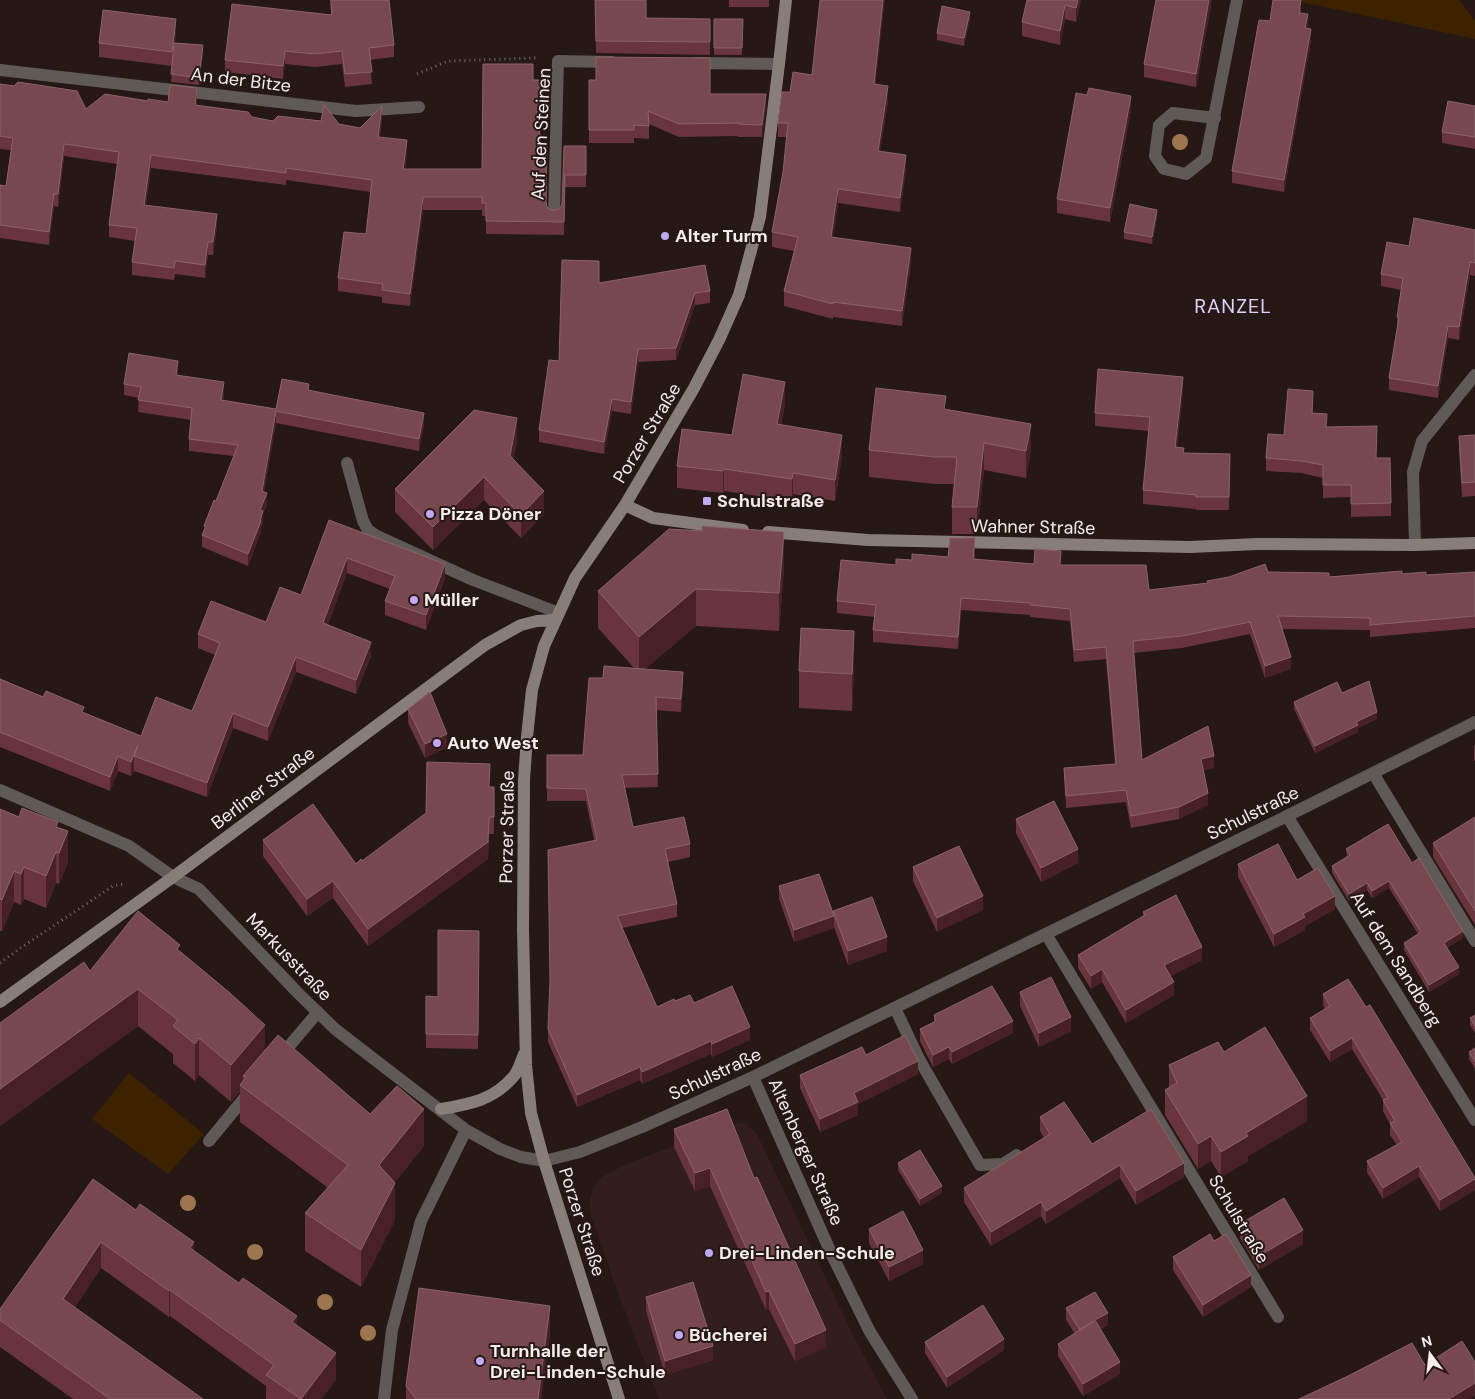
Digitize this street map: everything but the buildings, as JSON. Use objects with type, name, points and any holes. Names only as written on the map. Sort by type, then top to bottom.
[{"type":"main road","name":"Porzer Straße","points":[[619,1399],[544,1161],[531,1113],[526,1050],[523,929],[524,780],[532,690],[544,646],[575,578],[625,505],[694,388],[719,340],[739,294],[760,217],[786,0]]},
{"type":"main road","name":"Wahner Straße","points":[[625,505],[652,518],[762,532],[868,540],[1190,547],[1257,544],[1415,545],[1475,543]]},
{"type":"main road","name":"Berliner Straße","points":[[0,1002],[173,877],[484,645],[521,625],[557,617]]},
{"type":"main road","points":[[441,1109],[480,1101],[498,1090],[516,1075],[526,1050]]},
{"type":"street","points":[[1215,118],[1173,113],[1159,125],[1155,156],[1164,169],[1186,174],[1206,158],[1215,118],[1237,0]]},
{"type":"street","name":"Auf den Steinen","points":[[554,215],[558,61],[625,62]]},
{"type":"street","points":[[683,63],[779,64]]},
{"type":"street","name":"An der Bitze","points":[[0,70],[356,111],[419,107]]},
{"type":"street","points":[[1415,545],[1413,472],[1422,441],[1475,375]]},
{"type":"street","points":[[347,463],[363,521],[368,530],[377,536],[557,617]]},
{"type":"street","name":"Schulstraße","points":[[544,1161],[580,1152],[642,1127],[753,1077],[1475,722]]},
{"type":"street","points":[[1373,773],[1475,941]]},
{"type":"street","name":"Markusstraße","points":[[0,790],[129,846],[173,877],[199,890],[296,992],[335,1029],[466,1130],[500,1149],[522,1157],[544,1161]]},
{"type":"street","name":"Auf dem Sandberg","points":[[1287,816],[1475,1120]]},
{"type":"street","name":"Schulstraße","points":[[1046,934],[1278,1317]]},
{"type":"street","points":[[895,1008],[919,1059],[980,1165],[1003,1164],[1028,1148]]},
{"type":"street","points":[[273,1065],[318,1012]]},
{"type":"street","name":"Altenberger Straße","points":[[753,1077],[823,1235],[870,1332],[912,1399]]},
{"type":"street","points":[[208,1141],[260,1080]]},
{"type":"street","points":[[384,1399],[392,1330],[421,1220],[466,1130]]},
{"type":"path","points":[[417,74],[448,60],[526,58]]},
{"type":"path","points":[[0,963],[113,886],[130,883]]},
{"type":"shaded area","points":[[1292,0],[1459,0],[1475,21],[1475,39]]},
{"type":"shaded area","points":[[129,1073],[204,1134],[168,1174],[92,1119]]},
{"type":"shaded area","name":"Drei-Linden-Schule","points":[[737,1123],[747,1124],[757,1134],[853,1335],[887,1399],[659,1399],[618,1293],[590,1212],[590,1199],[594,1186],[602,1177],[626,1164]]},
{"type":"place","name":"Alter Turm","points":[[665,236]]},
{"type":"place","name":"Schulstraße","points":[[707,501]]},
{"type":"place","name":"Pizza Döner","points":[[430,514]]},
{"type":"place","name":"Müller","points":[[414,600]]},
{"type":"place","name":"Auto West","points":[[437,743]]},
{"type":"place","name":"Drei-Linden-Schule","points":[[709,1253]]},
{"type":"place","name":"Bücherei","points":[[679,1335]]},
{"type":"place","name":"Turnhalle der Drei-Linden-Schule","points":[[480,1361]]},
{"type":"district","name":"RANZEL","points":[[1233,306]]}]
